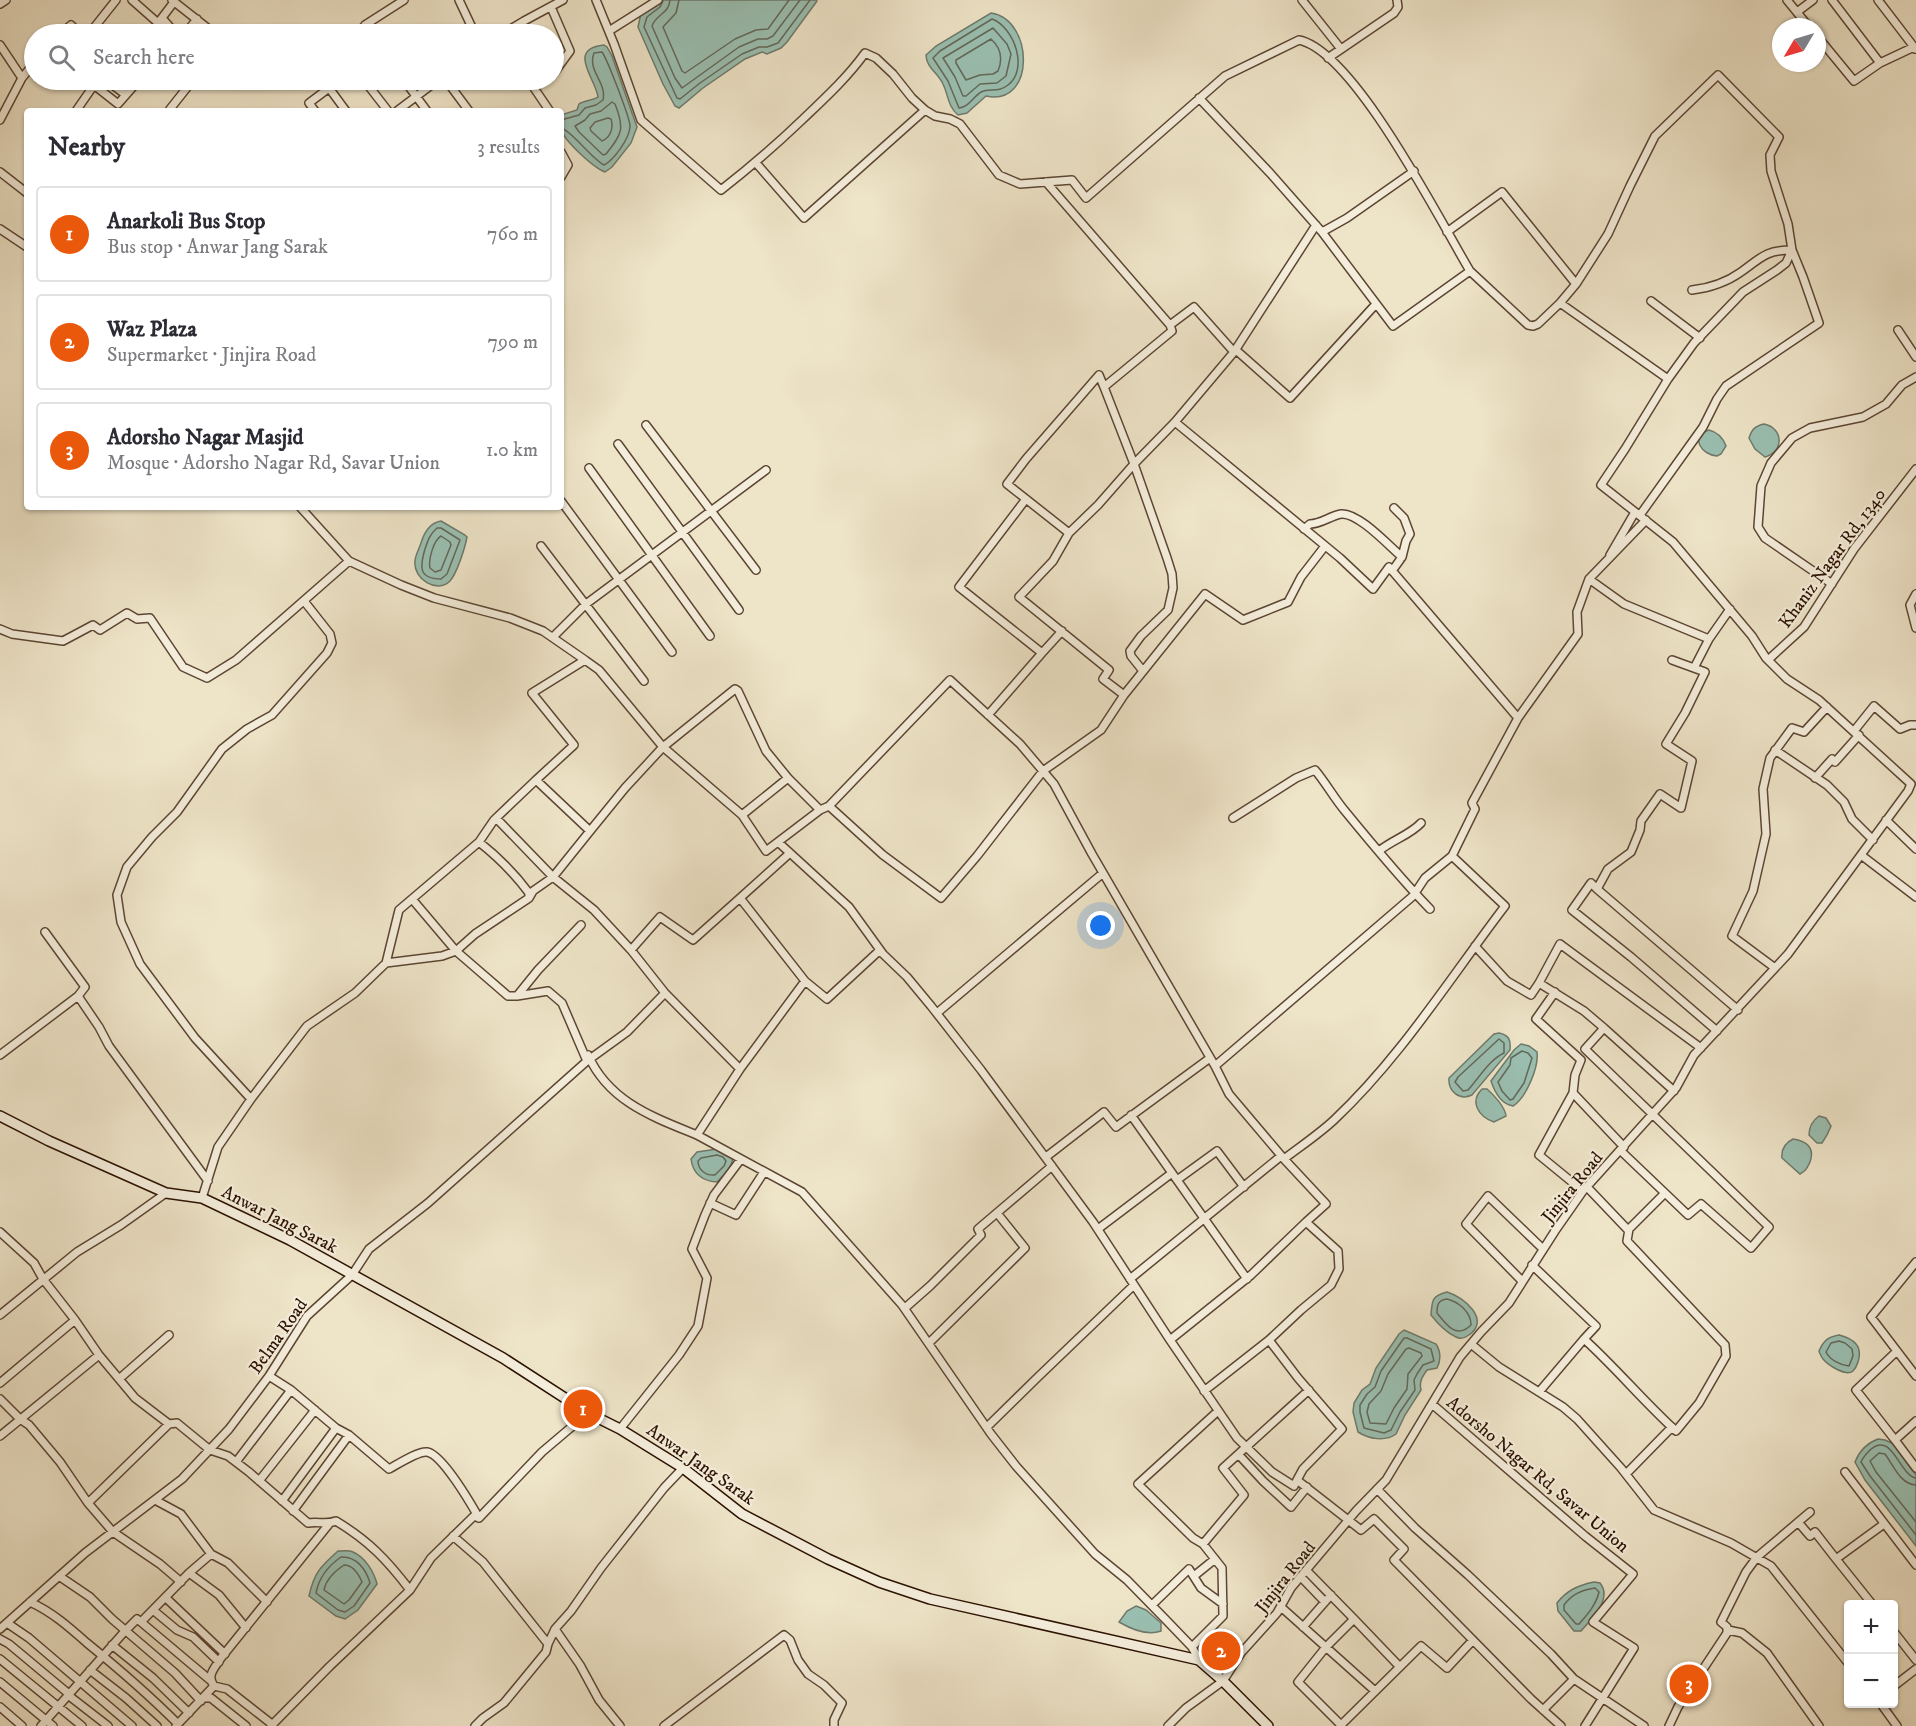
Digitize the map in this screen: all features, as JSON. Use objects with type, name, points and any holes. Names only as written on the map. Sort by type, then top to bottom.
[{"type":"main road","name":"Anwar Jang Sarak","points":[[0,1116],[49,1141],[166,1193],[202,1198],[290,1240],[503,1358],[588,1413],[621,1429],[683,1468],[742,1514],[828,1559],[879,1582],[930,1599],[1199,1660],[1223,1680],[1268,1726]]},
{"type":"street","points":[[0,4],[6,0]]},
{"type":"street","points":[[98,24],[116,0]]},
{"type":"street","points":[[132,0],[158,23],[173,1],[203,24]]},
{"type":"street","points":[[367,24],[404,0]]},
{"type":"street","points":[[459,0],[470,24]]},
{"type":"street","points":[[520,24],[563,0]]},
{"type":"street","points":[[596,0],[641,120],[722,190],[756,163],[823,100],[865,53],[876,58],[893,74],[925,110],[935,116],[960,124],[999,175],[1020,184],[1072,180],[1086,198],[1225,76],[1299,40],[1307,42],[1335,63],[1373,110],[1414,171],[1470,271],[1528,325],[1533,326],[1560,303],[1576,284],[1608,234],[1655,136],[1718,75],[1779,137],[1770,155],[1772,171],[1788,224],[1792,250],[1820,323],[1726,386],[1703,427],[1640,516],[1608,560],[1589,579],[1577,612],[1578,634],[1518,718],[1472,803],[1475,809],[1452,856],[1425,878],[1415,894],[1215,1066]]},
{"type":"street","points":[[609,31],[658,0]]},
{"type":"street","points":[[1302,0],[1341,49]]},
{"type":"street","points":[[1328,58],[1394,13],[1398,7],[1397,0]]},
{"type":"street","points":[[1787,0],[1802,18]]},
{"type":"street","points":[[1797,12],[1814,0]]},
{"type":"street","points":[[1832,0],[1880,63]]},
{"type":"street","points":[[1826,47],[1854,81],[1880,63],[1915,49],[1878,0]]},
{"type":"street","points":[[551,7],[558,24]]},
{"type":"street","points":[[162,18],[168,24]]},
{"type":"street","points":[[193,24],[197,19]]},
{"type":"street","points":[[564,37],[570,51],[564,59]]},
{"type":"street","points":[[0,45],[22,78]]},
{"type":"street","points":[[0,120],[24,76]]},
{"type":"street","points":[[78,108],[91,90]]},
{"type":"street","points":[[100,90],[118,104],[130,90]]},
{"type":"street","points":[[119,90],[126,95]]},
{"type":"street","points":[[171,108],[185,90]]},
{"type":"street","points":[[313,108],[309,103],[326,90]]},
{"type":"street","points":[[330,90],[344,108]]},
{"type":"street","points":[[372,90],[386,108]]},
{"type":"street","points":[[412,90],[425,108]]},
{"type":"street","points":[[401,108],[424,90]]},
{"type":"street","points":[[453,90],[467,108]]},
{"type":"street","points":[[535,90],[546,108]]},
{"type":"street","points":[[1199,98],[1323,232],[1393,326],[1470,271]]},
{"type":"street","points":[[756,163],[804,218],[925,110]]},
{"type":"street","points":[[564,158],[568,165],[564,172]]},
{"type":"street","points":[[1323,232],[1414,171]]},
{"type":"street","points":[[0,172],[24,190]]},
{"type":"street","points":[[1046,182],[1170,325],[1172,331],[1104,387]]},
{"type":"street","points":[[1447,232],[1502,192],[1576,284]]},
{"type":"street","points":[[1124,695],[1103,679],[1109,669],[1019,597],[1053,561],[1070,533],[1175,422],[1235,351],[1316,225]]},
{"type":"street","points":[[0,229],[24,244]]},
{"type":"street","points":[[1692,290],[1707,288],[1740,273],[1759,257],[1776,250],[1792,250]]},
{"type":"street","points":[[1560,303],[1668,379],[1700,338],[1743,292],[1778,270],[1786,263],[1792,250]]},
{"type":"street","points":[[1651,301],[1700,338]]},
{"type":"street","points":[[1170,325],[1194,307],[1235,351],[1290,398],[1376,304]]},
{"type":"street","points":[[1898,330],[1916,357]]},
{"type":"street","points":[[1070,533],[1007,484],[1099,375],[1134,464],[1172,574],[1173,588],[1168,610],[1141,636],[1130,651],[1131,656],[1143,671]]},
{"type":"street","points":[[1832,584],[1765,538],[1758,527],[1761,486],[1771,463],[1792,438],[1810,428],[1863,417],[1886,404],[1902,385],[1916,377]]},
{"type":"street","name":"Jinjira Road","points":[[1168,1726],[1186,1708],[1223,1680],[1241,1653],[1277,1614],[1291,1588],[1386,1480],[1460,1357],[1509,1303],[1532,1265],[1585,1189],[1674,1091],[1694,1056],[1788,954],[1914,782],[1827,707],[1786,679],[1673,542],[1601,485],[1626,449],[1668,379]]},
{"type":"street","points":[[1175,422],[1325,546],[1373,589],[1389,567],[1518,718]]},
{"type":"street","points":[[646,425],[756,570]]},
{"type":"street","points":[[618,444],[739,610]]},
{"type":"street","points":[[589,468],[710,636]]},
{"type":"street","name":"Khaniz Nagar Rd, 1340","points":[[1768,660],[1804,627],[1854,549],[1916,469]]},
{"type":"street","points":[[553,637],[586,604],[766,470]]},
{"type":"street","points":[[1026,499],[959,587],[1042,653]]},
{"type":"street","points":[[564,505],[672,652]]},
{"type":"street","points":[[1392,571],[1402,557],[1410,534],[1404,518],[1394,508]]},
{"type":"street","points":[[303,510],[349,561],[434,598],[510,618],[543,631],[599,670],[663,747],[742,815],[766,851],[820,810],[829,806],[950,680],[1020,744],[1054,784],[1229,1094],[1283,1158],[1326,1204],[1246,1279],[1170,1340]]},
{"type":"street","points":[[1304,529],[1310,524],[1344,513],[1355,517],[1402,557]]},
{"type":"street","points":[[1608,560],[1640,516]]},
{"type":"street","points":[[542,546],[644,681]]},
{"type":"street","points":[[829,806],[882,855],[941,898],[977,856],[1042,771],[1101,730],[1124,695],[1204,594],[1243,620],[1288,602],[1301,577],[1325,546]]},
{"type":"street","points":[[0,629],[12,634],[63,641],[93,625],[100,630],[127,613],[137,619],[150,618],[183,667],[207,678],[236,660],[349,561]]},
{"type":"street","points":[[1589,579],[1624,604],[1709,639]]},
{"type":"street","points":[[1916,594],[1910,606],[1916,628]]},
{"type":"street","points":[[250,1100],[195,1038],[140,964],[121,922],[117,895],[127,867],[177,812],[222,749],[247,729],[272,716],[327,653],[332,643],[330,634],[304,601]]},
{"type":"street","points":[[1695,668],[1709,639],[1730,609]]},
{"type":"street","points":[[988,715],[1062,631]]},
{"type":"street","points":[[202,1198],[218,1147],[250,1100],[307,1026],[356,993],[386,963],[399,910],[479,843],[496,818],[574,745],[532,693],[585,660]]},
{"type":"street","points":[[1597,889],[1608,869],[1631,852],[1640,830],[1641,821],[1660,794],[1681,808],[1692,760],[1666,744],[1685,713],[1705,672],[1672,660]]},
{"type":"street","points":[[386,963],[442,956],[456,951],[475,934],[529,897],[533,891],[553,877],[625,788],[663,747],[735,689],[743,699],[766,751],[788,778],[820,810]]},
{"type":"street","points":[[1815,777],[1832,759],[1835,762],[1874,706],[1900,729],[1910,724],[1916,725]]},
{"type":"street","points":[[1775,968],[1732,936],[1753,891],[1766,834],[1763,789],[1770,758],[1792,728],[1804,732],[1827,707]]},
{"type":"street","points":[[1775,750],[1827,785],[1844,802],[1852,819],[1873,840]]},
{"type":"street","points":[[1233,818],[1296,778],[1315,770],[1343,809],[1430,909]]},
{"type":"street","points":[[742,815],[788,778]]},
{"type":"street","points":[[536,780],[590,831]]},
{"type":"street","points":[[496,818],[553,877],[594,910],[631,950],[665,993],[740,1069]]},
{"type":"street","points":[[1886,820],[1916,849]]},
{"type":"street","points":[[1379,851],[1390,842],[1417,828],[1421,823]]},
{"type":"street","points":[[778,842],[849,907],[880,950],[937,1013],[1098,1229],[1237,1438],[1272,1472],[1294,1486],[1303,1469],[1342,1429],[1269,1340]]},
{"type":"street","points":[[479,843],[494,854],[517,878],[529,893],[529,897]]},
{"type":"street","points":[[631,950],[660,917],[693,940],[790,853]]},
{"type":"street","points":[[1862,855],[1916,897]]},
{"type":"street","points":[[987,1428],[1132,1282],[1204,1219],[1334,1120],[1423,1018],[1505,906],[1452,856]]},
{"type":"street","points":[[937,1013],[1103,873]]},
{"type":"street","points":[[1717,1031],[1640,964],[1572,910],[1591,883],[1737,1010]]},
{"type":"street","points":[[740,898],[805,981],[827,999],[880,950]]},
{"type":"street","points":[[412,899],[456,951],[504,994],[517,996],[548,991],[556,996],[562,1003],[587,1061]]},
{"type":"street","points":[[517,996],[538,970],[581,925]]},
{"type":"street","points":[[0,1055],[78,996],[85,987],[45,932]]},
{"type":"street","points":[[1475,946],[1507,981],[1531,995],[1560,944],[1701,1048]]},
{"type":"street","points":[[697,1135],[740,1069],[805,981]]},
{"type":"street","points":[[1539,983],[1584,1011],[1674,1091]]},
{"type":"street","points":[[1555,992],[1536,1019],[1581,1060],[1575,1075],[1573,1093],[1539,1155],[1585,1189],[1629,1229]]},
{"type":"street","name":"Belma Road","points":[[0,1629],[85,1553],[182,1479],[210,1450],[269,1377],[307,1316],[352,1275],[369,1249],[428,1203],[587,1061],[627,1032],[665,993]]},
{"type":"street","points":[[78,996],[109,1046],[208,1181]]},
{"type":"street","points":[[1573,1093],[1622,1149],[1688,1215],[1701,1204],[1751,1248],[1769,1227],[1586,1049],[1604,1028]]},
{"type":"street","points":[[587,1061],[588,1054],[600,1077],[631,1105],[697,1135],[802,1192],[905,1308],[987,1428],[1016,1466],[1095,1554],[1127,1580],[1192,1647],[1199,1660]]},
{"type":"street","points":[[1046,1157],[1104,1112],[1116,1127],[1210,1058]]},
{"type":"street","points":[[1131,1116],[1246,1279]]},
{"type":"street","points":[[1177,1180],[1217,1151],[1244,1187]]},
{"type":"street","points":[[621,1429],[679,1355],[698,1326],[707,1278],[692,1249],[714,1195],[741,1159]]},
{"type":"street","points":[[905,1308],[981,1235],[978,1229],[1052,1166]]},
{"type":"street","points":[[710,1203],[736,1215],[764,1172]]},
{"type":"street","points":[[1098,1229],[1172,1173]]},
{"type":"street","points":[[0,1315],[76,1252],[166,1193]]},
{"type":"street","points":[[1584,1339],[1604,1356],[1676,1431],[1699,1403],[1726,1356],[1725,1345],[1627,1241],[1629,1229],[1665,1193]]},
{"type":"street","points":[[1522,1281],[1466,1224],[1488,1196],[1543,1249]]},
{"type":"street","points":[[929,1343],[1024,1248],[997,1213]]},
{"type":"street","points":[[1204,1391],[1269,1340],[1331,1285],[1340,1269],[1338,1251],[1306,1222]]},
{"type":"street","points":[[0,1233],[34,1263],[42,1279],[75,1320],[99,1355],[135,1398],[169,1424]]},
{"type":"street","points":[[1916,1262],[1871,1317],[1916,1376]]},
{"type":"street","points":[[1532,1265],[1596,1326],[1539,1392]]},
{"type":"street","points":[[0,1383],[75,1320]]},
{"type":"street","points":[[119,1378],[169,1335]]},
{"type":"street","points":[[1471,1344],[1499,1367],[1563,1407],[1577,1419],[1626,1474],[1654,1510],[1694,1526],[1771,1566],[1844,1658]]},
{"type":"street","points":[[1897,1350],[1856,1390],[1916,1468]]},
{"type":"street","points":[[0,1436],[99,1355]]},
{"type":"street","points":[[269,1377],[291,1390],[336,1428],[350,1435],[389,1469],[418,1454],[427,1452],[436,1456],[479,1518]]},
{"type":"street","points":[[236,1462],[291,1390]]},
{"type":"street","points":[[1203,1544],[1244,1495],[1223,1468],[1309,1390]]},
{"type":"street","points":[[0,1399],[29,1425],[113,1532],[160,1564],[181,1582]]},
{"type":"street","name":"Adorsho Nagar Rd, Savar Union","points":[[1431,1404],[1585,1536],[1633,1574],[1593,1622],[1634,1648],[1585,1726]]},
{"type":"street","points":[[259,1481],[315,1410]]},
{"type":"street","points":[[1192,1647],[1223,1616],[1222,1568],[1203,1544],[1193,1538],[1138,1484],[1218,1410]]},
{"type":"street","points":[[479,1518],[542,1452],[588,1413]]},
{"type":"street","points":[[1895,1440],[1916,1421]]},
{"type":"street","points":[[88,1503],[169,1424],[177,1423],[210,1450],[228,1456],[236,1462],[308,1523],[329,1524]]},
{"type":"street","points":[[1626,1474],[1672,1427]]},
{"type":"street","points":[[282,1501],[336,1428]]},
{"type":"street","points":[[293,1511],[350,1435]]},
{"type":"street","points":[[1239,1455],[1291,1508],[1306,1487]]},
{"type":"street","points":[[475,1726],[504,1703],[546,1652],[555,1629],[664,1488],[683,1468]]},
{"type":"street","points":[[1845,1472],[1916,1565]]},
{"type":"street","points":[[1297,1480],[1361,1530],[1374,1519],[1404,1549],[1394,1560],[1561,1726]]},
{"type":"street","points":[[1377,1489],[1415,1528],[1551,1653],[1574,1679],[1644,1726]]},
{"type":"street","points":[[155,1500],[181,1514],[211,1554],[228,1563],[267,1602]]},
{"type":"street","points":[[1728,1630],[1722,1622],[1746,1572],[1757,1557],[1810,1512]]},
{"type":"street","points":[[44,1723],[137,1619],[212,1683],[227,1689],[272,1725],[410,1590],[431,1558],[453,1536],[474,1516],[479,1518]]},
{"type":"street","points":[[30,1602],[47,1609],[142,1689],[180,1725],[212,1683],[210,1675],[219,1662],[329,1524],[336,1521],[357,1534],[390,1563],[410,1590]]},
{"type":"street","points":[[1798,1522],[1810,1536],[1815,1532],[1868,1600]]},
{"type":"street","points":[[1836,1559],[1884,1524]]},
{"type":"street","points":[[453,1536],[483,1562],[548,1644]]},
{"type":"street","points":[[141,1622],[211,1554]]},
{"type":"street","points":[[1194,1576],[1215,1559]]},
{"type":"street","points":[[1152,1605],[1189,1569],[1202,1588],[1223,1604]]},
{"type":"street","points":[[1307,1570],[1399,1666]]},
{"type":"street","points":[[189,1573],[219,1595],[246,1628]]},
{"type":"street","points":[[59,1576],[90,1597],[202,1699],[212,1698],[246,1726]]},
{"type":"street","points":[[1301,1577],[1325,1602]]},
{"type":"street","points":[[1303,1627],[1331,1595]]},
{"type":"street","points":[[166,1598],[225,1654]]},
{"type":"street","points":[[1281,1607],[1375,1691]]},
{"type":"street","points":[[153,1610],[177,1630],[193,1637],[219,1662]]},
{"type":"street","points":[[1354,1619],[1326,1647],[1298,1682],[1341,1726],[1421,1646],[1447,1668],[1473,1640]]},
{"type":"street","points":[[7,1623],[29,1638],[132,1726]]},
{"type":"street","points":[[555,1629],[580,1665],[599,1700],[620,1726]]},
{"type":"street","points":[[1669,1726],[1678,1707],[1728,1630]]},
{"type":"street","points":[[1728,1630],[1742,1633],[1767,1653],[1819,1726]]},
{"type":"street","points":[[664,1726],[784,1635],[790,1640],[798,1660],[808,1674],[824,1685],[842,1703],[834,1720],[834,1726]]},
{"type":"street","points":[[1898,1638],[1916,1660]]},
{"type":"street","points":[[0,1639],[108,1726]]},
{"type":"street","points":[[112,1645],[153,1678],[189,1713]]},
{"type":"street","points":[[0,1659],[82,1726]]},
{"type":"street","points":[[90,1670],[157,1726]]},
{"type":"street","points":[[1898,1683],[1916,1670]]},
{"type":"street","points":[[1544,1710],[1574,1679]]},
{"type":"street","points":[[0,1682],[44,1723],[53,1726]]},
{"type":"street","points":[[0,1707],[22,1726]]},
{"type":"street","points":[[1884,1708],[1897,1726]]},
{"type":"water","points":[[660,0],[817,1],[781,48],[745,59],[679,108],[675,106],[663,84],[638,27],[641,13]]},
{"type":"water","points":[[991,13],[1005,19],[1015,30],[1021,45],[1023,61],[1021,76],[1014,89],[1002,96],[986,96],[967,113],[958,115],[950,104],[941,80],[928,63],[926,55],[936,46]]},
{"type":"water","points":[[604,45],[607,47],[637,127],[631,143],[612,167],[605,172],[580,154],[564,135],[564,114],[577,110],[579,104],[598,97],[585,58],[587,52]]},
{"type":"water","points":[[1764,424],[1775,430],[1779,440],[1776,450],[1765,457],[1755,449],[1749,438],[1754,428]]},
{"type":"water","points":[[1709,430],[1715,432],[1726,446],[1717,456],[1707,452],[1700,445],[1700,437]]},
{"type":"water","points":[[441,521],[467,537],[453,577],[445,585],[439,586],[422,579],[415,568],[415,561],[425,532],[430,526]]},
{"type":"water","points":[[1499,1033],[1509,1038],[1510,1050],[1472,1095],[1463,1097],[1455,1094],[1450,1087],[1449,1078],[1494,1034]]},
{"type":"water","points":[[1521,1044],[1537,1052],[1536,1066],[1523,1096],[1513,1106],[1505,1103],[1499,1097],[1491,1081]]},
{"type":"water","points":[[1482,1089],[1487,1089],[1496,1098],[1506,1116],[1494,1122],[1480,1113],[1476,1099]]},
{"type":"water","points":[[1819,1116],[1826,1118],[1831,1126],[1822,1143],[1817,1143],[1809,1135],[1811,1124]]},
{"type":"water","points":[[1793,1139],[1806,1143],[1811,1149],[1810,1162],[1800,1174],[1782,1158],[1784,1147]]},
{"type":"water","points":[[717,1149],[733,1158],[725,1174],[717,1182],[699,1176],[691,1159],[697,1152]]},
{"type":"water","points":[[1447,1292],[1461,1299],[1476,1316],[1475,1329],[1466,1337],[1459,1338],[1452,1335],[1442,1328],[1431,1315],[1434,1299]]},
{"type":"water","points":[[1404,1330],[1436,1344],[1440,1359],[1437,1368],[1427,1370],[1424,1375],[1421,1390],[1396,1434],[1377,1439],[1358,1432],[1353,1412],[1354,1403],[1362,1390],[1370,1384],[1376,1368]]},
{"type":"water","points":[[1839,1335],[1853,1341],[1858,1347],[1858,1362],[1854,1370],[1850,1372],[1833,1367],[1823,1359],[1819,1352],[1827,1340]]},
{"type":"water","points":[[1878,1439],[1894,1444],[1916,1475],[1916,1546],[1865,1480],[1855,1462],[1864,1448]]},
{"type":"water","points":[[338,1551],[351,1551],[361,1557],[374,1575],[377,1584],[358,1610],[345,1619],[336,1616],[309,1596],[319,1571]]},
{"type":"water","points":[[1594,1582],[1600,1583],[1603,1589],[1603,1602],[1581,1631],[1574,1631],[1558,1611],[1557,1603],[1574,1589]]},
{"type":"water","points":[[1136,1606],[1146,1610],[1161,1623],[1161,1631],[1145,1632],[1119,1622],[1127,1611]]},
{"type":"place","name":"Anarkoli Bus Stop","points":[[583,1409]]},
{"type":"place","name":"Waz Plaza","points":[[1221,1651]]},
{"type":"place","name":"Adorsho Nagar Masjid","points":[[1689,1684]]}]
